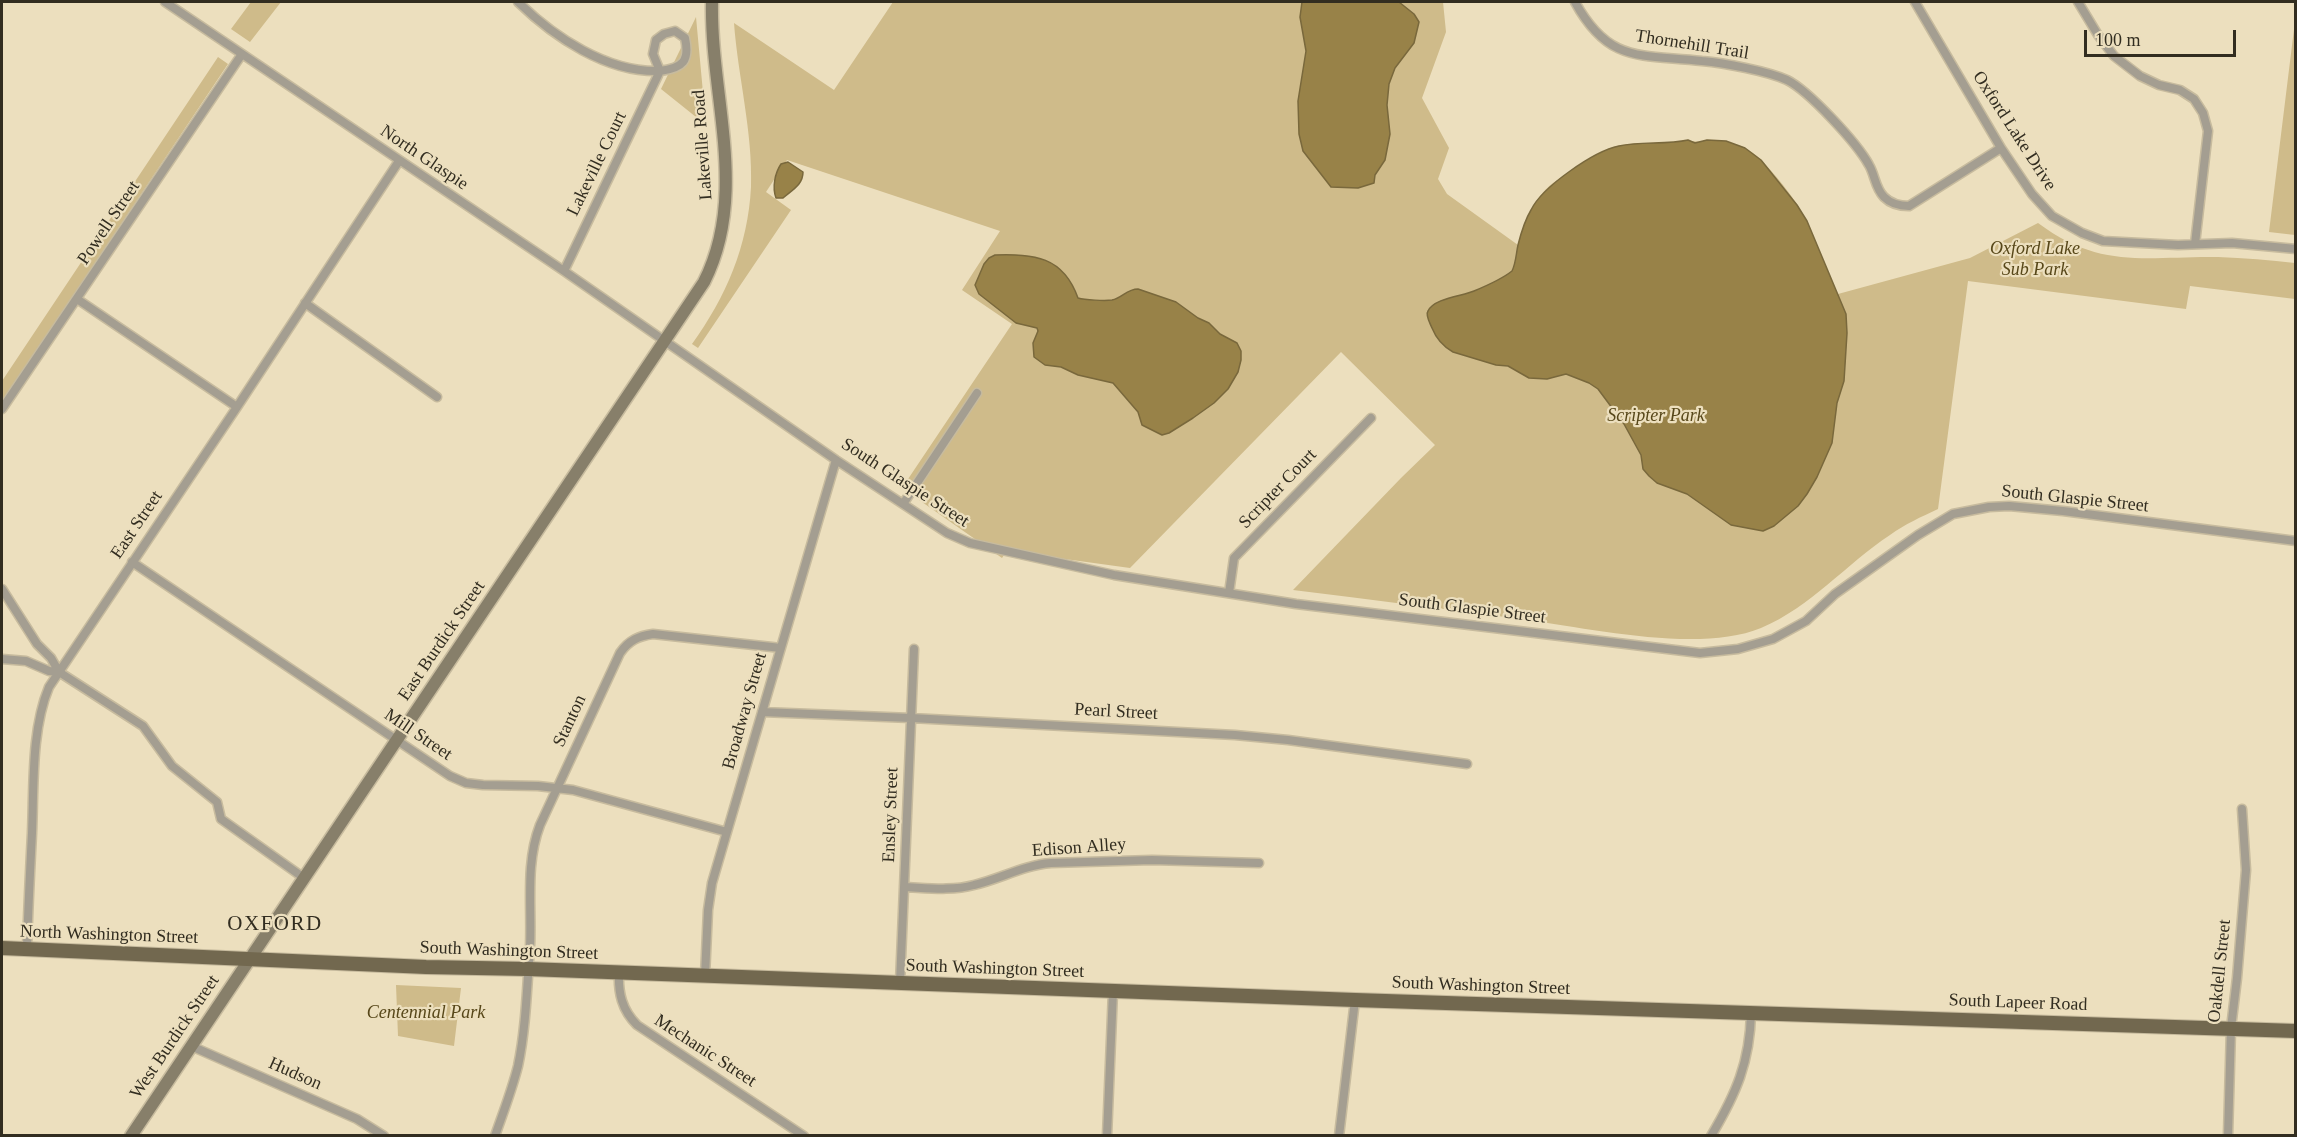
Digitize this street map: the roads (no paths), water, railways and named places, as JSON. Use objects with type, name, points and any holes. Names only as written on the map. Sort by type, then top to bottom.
[{"type":"main road","name":"Lakeville Road","points":[[665,343],[707,276],[719,243],[725,209],[726,163],[712,2]]},
{"type":"main road","name":"East Burdick Street","points":[[250,958],[665,343]]},
{"type":"main road","name":"North Washington Street","points":[[2,948],[250,958]]},
{"type":"main road","name":"South Washington Street","points":[[250,958],[426,967],[1745,1013]]},
{"type":"main road","name":"West Burdick Street","points":[[131,1136],[250,958]]},
{"type":"main road","name":"South Lapeer Road","points":[[1745,1013],[2295,1031]]},
{"type":"street","name":"North Glaspie","points":[[165,2],[564,271],[665,343]]},
{"type":"street","points":[[518,2],[546,27],[574,46],[602,59],[645,71],[660,71],[670,70],[682,65],[688,55],[685,38],[675,31],[664,34],[656,40],[653,54],[660,71]]},
{"type":"street","name":"Thornehill Trail","points":[[1575,2],[1592,30],[1619,50],[1642,57],[1703,61],[1787,80],[1807,94],[1863,155],[1871,167],[1881,194],[1893,204],[1909,206],[2001,148]]},
{"type":"street","name":"Oxford Lake Drive","points":[[1915,2],[2001,148],[2032,194],[2052,216],[2082,233],[2103,241],[2232,243],[2295,249]]},
{"type":"street","points":[[2078,2],[2114,56],[2140,76],[2187,94],[2194,99],[2203,113],[2208,131],[2195,244]]},
{"type":"street","name":"Powell Street","points":[[2,409],[242,54]]},
{"type":"street","name":"Lakeville Court","points":[[564,271],[660,71]]},
{"type":"street","name":"East Street","points":[[27,949],[32,805],[43,700],[59,672],[399,161]]},
{"type":"street","points":[[77,299],[237,407]]},
{"type":"street","points":[[305,303],[437,398]]},
{"type":"street","name":"South Glaspie Street","points":[[665,343],[947,533],[970,543],[1114,576],[1324,607],[1700,653],[1738,649],[1773,639],[1806,621],[1835,594],[1918,535],[1953,514],[1989,507],[2009,506],[2295,541]]},
{"type":"street","points":[[903,504],[977,393]]},
{"type":"street","name":"Scripter Court","points":[[1229,593],[1234,558],[1371,418]]},
{"type":"street","name":"Broadway Street","points":[[705,976],[710,897],[836,460]]},
{"type":"street","name":"Mill Street","points":[[132,562],[450,776],[466,783],[573,790],[727,832]]},
{"type":"street","points":[[2,589],[37,644],[51,658],[59,672]]},
{"type":"street","name":"Stanton","points":[[495,1136],[514,1081],[519,1057],[528,969],[533,852],[540,825],[625,645],[635,638],[661,634],[780,648]]},
{"type":"street","name":"Ensley Street","points":[[900,983],[914,649]]},
{"type":"street","points":[[2,658],[26,661],[49,671],[59,672],[143,726],[172,766],[217,802],[221,819],[304,878]]},
{"type":"street","name":"Pearl Street","points":[[762,712],[1235,735],[1467,764]]},
{"type":"street","name":"Oakdell Street","points":[[2228,1136],[2231,1028],[2246,870],[2242,809]]},
{"type":"street","name":"Edison Alley","points":[[904,887],[949,889],[973,886],[1034,866],[1051,863],[1190,860],[1259,864]]},
{"type":"street","name":"Mechanic Street","points":[[619,972],[618,987],[621,1001],[637,1025],[799,1134]]},
{"type":"street","points":[[1107,1136],[1113,991]]},
{"type":"street","points":[[1339,1136],[1355,1000]]},
{"type":"street","points":[[1711,1136],[1731,1101],[1741,1077],[1749,1042],[1745,1013]]},
{"type":"street","name":"Hudson","points":[[191,1046],[357,1119],[384,1136]]},
{"type":"district","name":"OXFORD","points":[[275,924]]},
{"type":"park label","name":"Oxford Lake Sub Park","points":[[2035,259]]},
{"type":"park label","name":"Scripter Park","points":[[1656,416]]},
{"type":"park label","name":"Centennial Park","points":[[426,1013]]}]
